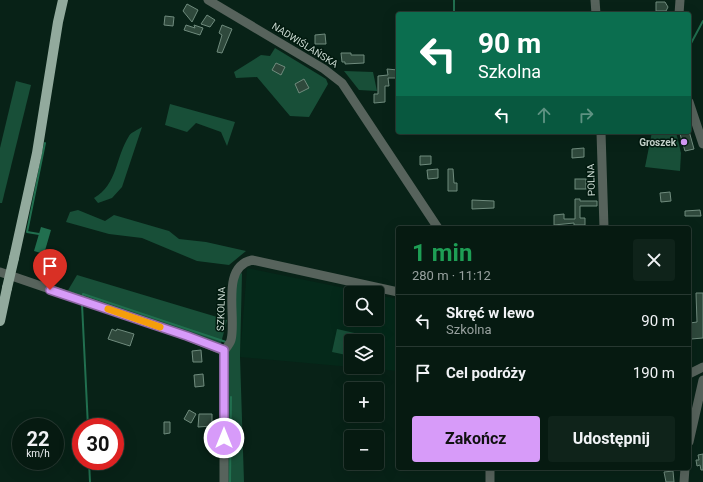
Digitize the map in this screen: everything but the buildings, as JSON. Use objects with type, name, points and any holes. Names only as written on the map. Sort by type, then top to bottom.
[{"type":"main road","points":[[0,321],[37,153],[58,22],[63,0]]},
{"type":"street","name":"NADWIŚLAŃSKA","points":[[208,0],[324,69],[342,83],[437,226]]},
{"type":"street","points":[[595,0],[596,12]]},
{"type":"street","points":[[679,12],[680,0]]},
{"type":"street","points":[[691,108],[703,144]]},
{"type":"street","name":"POLNA","points":[[601,134],[604,226]]},
{"type":"street","name":"SZKOLNA","points":[[0,272],[224,350],[231,341],[233,277],[241,265],[246,262],[252,260],[396,292]]},
{"type":"street","points":[[224,350],[224,482]]},
{"type":"street","points":[[691,373],[703,367]]},
{"type":"street","points":[[691,433],[703,380]]},
{"type":"street","points":[[490,470],[490,482]]},
{"type":"street","points":[[684,482],[685,470]]},
{"type":"shaded area","points":[[275,48],[326,79],[328,84],[309,117],[290,116],[257,77],[236,78],[234,72],[261,55],[270,56]]},
{"type":"shaded area","points":[[344,71],[373,72],[377,91],[359,90]]},
{"type":"shaded area","points":[[16,81],[31,85],[2,203],[0,203],[0,148]]},
{"type":"shaded area","points":[[170,104],[235,122],[227,146],[221,132],[196,123],[187,132],[165,125]]},
{"type":"shaded area","points":[[142,127],[122,187],[112,198],[98,203],[94,198],[108,186],[124,144],[133,132]]},
{"type":"shaded area","points":[[652,134],[676,134],[681,153],[680,171],[645,167]]},
{"type":"shaded area","points":[[78,210],[105,221],[114,215],[169,231],[179,239],[206,242],[246,251],[229,265],[197,261],[142,238],[109,234],[66,222],[70,212]]},
{"type":"shaded area","points":[[41,227],[51,230],[44,254],[34,251]]},
{"type":"shaded area","points":[[247,268],[344,288],[344,326],[384,326],[384,296],[396,299],[396,371],[384,370],[384,334],[344,334],[344,366],[240,357]]},
{"type":"shaded area","points":[[242,273],[240,357],[244,482],[227,482],[226,352],[236,277]]},
{"type":"shaded area","points":[[77,275],[227,320],[220,347],[67,292]]},
{"type":"shaded area","points":[[337,329],[359,334],[344,334],[344,355],[332,352]]},
{"type":"waterway","points":[[454,0],[454,12]]},
{"type":"waterway","points":[[691,43],[703,21]]},
{"type":"waterway","points":[[39,234],[27,232],[45,143]]},
{"type":"waterway","points":[[83,297],[83,294],[226,342]]},
{"type":"waterway","points":[[82,304],[88,418]]},
{"type":"waterway","points":[[230,482],[231,397]]},
{"type":"waterway","points":[[89,470],[90,482]]},
{"type":"slow traffic","points":[[108,309],[160,327]]},
{"type":"place","name":"Groszek","points":[[684,142]]},
{"type":"route","points":[[50,290],[224,350],[224,438]]}]
